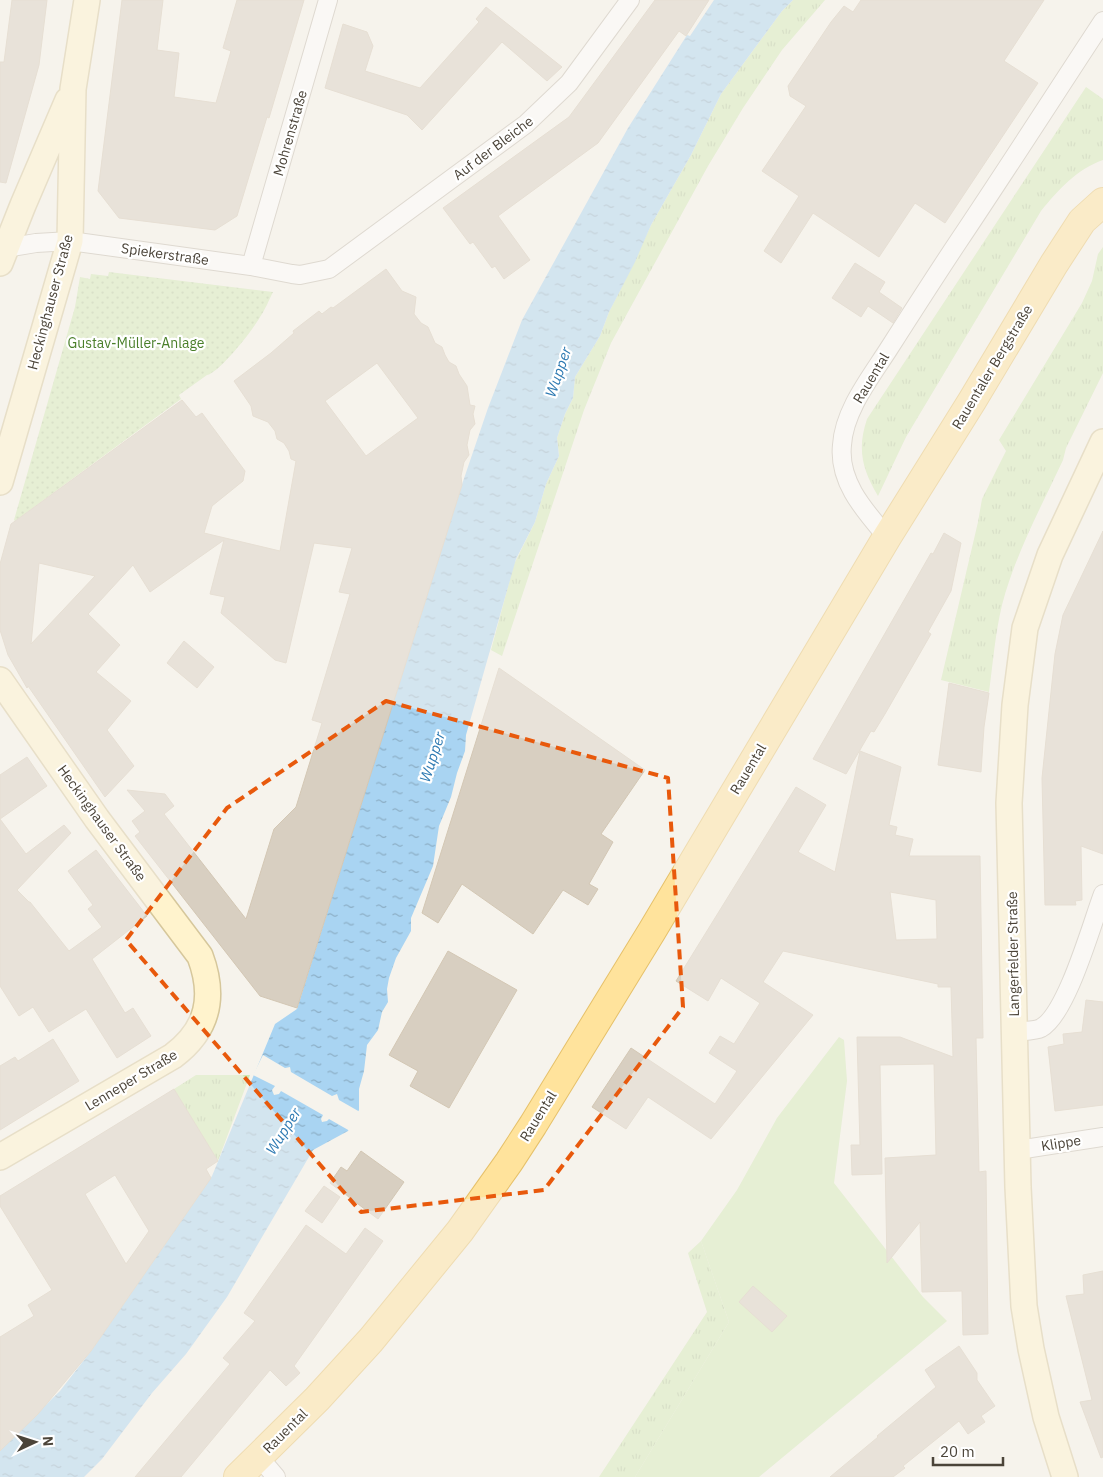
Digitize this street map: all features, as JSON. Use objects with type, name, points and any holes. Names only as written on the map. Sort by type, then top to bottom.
[{"type":"main road","name":"Heckinghauser Straße","points":[[0,482],[70,241],[73,89],[86,0]]},
{"type":"main road","name":"Heckinghauser Straße","points":[[2,253],[73,89]]},
{"type":"main road","name":"Rauentaler Bergstraße","points":[[887,537],[1077,228],[1103,202]]},
{"type":"main road","name":"Langerfelder Straße","points":[[1065,1477],[1046,1417],[1024,1306],[1009,803],[1015,705],[1025,628],[1050,555],[1103,442]]},
{"type":"main road","name":"Rauental","points":[[238,1477],[267,1467],[317,1399],[371,1340],[460,1231],[509,1162],[652,931],[887,537]]},
{"type":"main road","name":"Heckinghauser Straße","points":[[0,680],[97,819],[200,956],[204,966]]},
{"type":"main road","name":"Lenneper Straße","points":[[0,1157],[173,1056],[183,1048],[192,1038],[206,1012],[208,988],[204,966]]},
{"type":"street","name":"Mohrenstraße","points":[[251,266],[328,0]]},
{"type":"street","name":"Auf der Bleiche","points":[[329,269],[526,124],[569,83],[630,0]]},
{"type":"street","name":"Rauental","points":[[887,537],[851,490],[842,465],[842,445],[845,426],[869,380],[918,302],[1103,20]]},
{"type":"street","name":"Spiekerstraße","points":[[2,253],[70,241],[251,266],[300,275],[329,269]]},
{"type":"street","points":[[1015,1032],[1041,1028],[1056,1014],[1066,998],[1103,894]]},
{"type":"street","name":"Klippe","points":[[1018,1150],[1103,1136]]},
{"type":"highlighted area","points":[[386,701],[668,778],[683,1007],[544,1190],[361,1212],[126,940],[227,808]]},
{"type":"green space","points":[[793,0],[825,0],[782,50],[743,108],[708,166],[611,343],[584,410],[502,656],[491,650],[514,564],[535,522],[546,484],[559,456],[557,438],[573,398],[575,377],[600,336],[609,312],[651,225],[691,155],[721,94],[782,11]]},
{"type":"green space","points":[[1086,87],[1103,99],[1103,160],[1076,175],[1061,188],[1041,211],[906,437],[878,496],[868,477],[863,459],[862,440],[867,419]]},
{"type":"green space","points":[[1103,247],[1103,373],[1066,448],[1063,460],[1029,531],[1007,586],[996,638],[989,692],[941,680],[982,499],[1006,451],[999,440],[1082,303],[1092,281],[1098,254]]},
{"type":"green space","name":"Gustav-Müller-Anlage","points":[[109,272],[273,292],[264,311],[250,331],[219,367],[179,395],[181,399],[15,521],[75,307],[80,277],[90,279],[91,274],[108,276]]},
{"type":"green space","points":[[839,1037],[844,1040],[847,1081],[834,1183],[923,1297],[947,1321],[759,1477],[635,1477],[729,1322],[701,1241],[737,1190],[777,1118]]},
{"type":"green space","points":[[196,1075],[250,1075],[218,1161],[174,1089]]},
{"type":"green space","points":[[701,1241],[729,1322],[635,1477],[599,1477],[707,1312],[688,1253]]},
{"type":"water","name":"Wupper","points":[[714,0],[793,0],[782,11],[721,94],[691,155],[651,225],[635,262],[609,312],[600,336],[575,377],[573,398],[557,438],[559,456],[546,484],[535,522],[516,559],[466,735],[465,751],[451,797],[439,826],[433,866],[411,918],[411,931],[396,958],[389,978],[387,989],[388,1002],[382,1012],[378,1030],[367,1045],[364,1071],[359,1089],[359,1110],[348,1131],[313,1150],[227,1297],[186,1354],[152,1393],[102,1459],[84,1477],[0,1477],[0,1450],[60,1391],[91,1351],[212,1176],[275,1024],[297,1009],[456,502],[488,408],[522,320],[628,128],[687,35],[690,36]]},
{"type":"pier","points":[[263,1055],[285,1068],[290,1067],[291,1072],[332,1096],[337,1094],[339,1100],[360,1112],[350,1131],[329,1119],[322,1122],[323,1115],[281,1091],[279,1094],[274,1095],[272,1090],[275,1086],[253,1075]]},
{"type":"building","points":[[12,0],[47,0],[39,65],[6,183],[0,182],[0,62],[4,62]]},
{"type":"building","points":[[122,0],[163,0],[157,50],[179,53],[174,97],[216,103],[231,51],[223,48],[237,0],[304,0],[269,118],[267,117],[237,216],[215,230],[119,218],[98,191]]},
{"type":"building","points":[[655,0],[709,0],[686,36],[679,31],[598,143],[498,216],[530,260],[504,279],[495,266],[492,268],[473,242],[470,244],[443,208],[569,117]]},
{"type":"building","points":[[861,0],[1044,0],[1004,61],[1038,83],[945,223],[915,203],[879,257],[813,213],[781,263],[764,251],[799,196],[762,171],[806,106],[790,96],[788,86],[844,6],[853,12]]},
{"type":"building","points":[[486,7],[562,67],[547,81],[502,42],[422,130],[407,115],[325,88],[343,24],[367,32],[373,46],[365,71],[420,88],[479,22],[476,19]]},
{"type":"building","points":[[855,263],[885,282],[879,292],[902,308],[893,323],[868,306],[861,317],[832,298]]},
{"type":"building","points":[[386,269],[402,291],[416,297],[414,314],[421,323],[428,327],[435,343],[442,347],[449,362],[456,366],[467,386],[470,405],[475,406],[473,414],[475,424],[470,430],[467,445],[469,455],[464,462],[461,476],[462,485],[297,1008],[260,996],[135,836],[140,832],[132,821],[145,811],[127,790],[165,794],[174,806],[164,814],[246,919],[274,829],[296,807],[322,723],[312,720],[350,594],[339,592],[352,548],[314,543],[286,663],[275,660],[221,613],[225,597],[210,594],[224,540],[150,592],[133,565],[88,614],[120,645],[96,672],[131,701],[107,730],[134,766],[105,797],[28,686],[27,688],[8,655],[0,630],[0,564],[11,524],[182,400],[196,417],[202,413],[245,471],[243,481],[212,506],[204,533],[280,551],[296,461],[291,459],[289,451],[284,443],[277,439],[275,431],[268,422],[253,416],[251,406],[234,381],[271,353],[294,333],[293,331],[319,311],[322,314],[331,307],[333,308]],"holes":[[[377,363],[418,418],[366,456],[325,401]],[[39,563],[95,576],[31,644]]]},
{"type":"building","points":[[1103,531],[1103,854],[1081,846],[1082,900],[1075,901],[1076,905],[1045,905],[1042,778],[1055,654],[1063,615]]},
{"type":"building","points":[[944,533],[961,543],[951,591],[928,632],[931,634],[885,714],[874,732],[871,731],[846,774],[813,759],[931,553],[933,554]]},
{"type":"building","points":[[184,641],[214,667],[197,688],[167,663]]},
{"type":"building","points":[[499,668],[645,770],[601,834],[613,842],[589,884],[598,889],[588,905],[563,890],[533,934],[462,884],[438,923],[422,913]]},
{"type":"building","points":[[949,683],[989,693],[984,727],[981,772],[938,765]]},
{"type":"building","points":[[860,751],[901,767],[889,825],[897,827],[895,835],[913,839],[909,856],[980,856],[983,1038],[976,1038],[979,1172],[986,1171],[988,1334],[963,1335],[962,1291],[922,1292],[920,1222],[887,1263],[885,1158],[936,1155],[934,1064],[880,1065],[882,1174],[852,1175],[851,1145],[860,1145],[857,1037],[900,1037],[953,1057],[951,987],[938,987],[938,984],[783,951],[763,982],[813,1015],[711,1139],[648,1097],[626,1129],[592,1107],[631,1048],[715,1104],[737,1071],[709,1053],[720,1036],[734,1044],[760,1003],[721,978],[708,1001],[676,981],[796,787],[826,805],[798,852],[835,872]],"holes":[[[890,892],[936,900],[937,939],[896,940]]]},
{"type":"building","points":[[27,757],[47,786],[0,819],[0,775]]},
{"type":"building","points":[[0,819],[26,854],[64,825],[71,833],[17,890],[30,902],[69,951],[102,927],[88,909],[93,905],[68,871],[96,850],[147,916],[92,959],[125,1013],[133,1008],[151,1036],[117,1058],[86,1009],[49,1032],[33,1007],[19,1016],[0,986]]},
{"type":"building","points":[[448,951],[517,990],[449,1108],[410,1086],[418,1071],[389,1055]]},
{"type":"building","points":[[1086,1000],[1103,1002],[1103,1105],[1055,1111],[1048,1047],[1064,1044],[1063,1034],[1082,1032]]},
{"type":"building","points":[[53,1039],[79,1081],[0,1130],[0,1066],[15,1057],[18,1061]]},
{"type":"building","points":[[174,1089],[218,1161],[206,1169],[211,1178],[91,1351],[38,1414],[0,1451],[0,1337],[34,1316],[28,1305],[52,1290],[0,1206],[0,1196]],"holes":[[[115,1175],[149,1231],[126,1264],[85,1194]]]},
{"type":"building","points":[[361,1151],[404,1182],[378,1219],[330,1183],[341,1167],[347,1171]]},
{"type":"building","points":[[324,1186],[340,1197],[322,1223],[305,1211]]},
{"type":"building","points":[[306,1225],[346,1254],[365,1228],[383,1241],[294,1366],[300,1373],[286,1386],[270,1370],[181,1477],[135,1477],[230,1364],[223,1358],[255,1321],[244,1313]]},
{"type":"building","points":[[1103,1271],[1103,1457],[1101,1458],[1080,1402],[1092,1400],[1066,1296],[1084,1294],[1083,1275]]},
{"type":"building","points":[[753,1286],[787,1316],[772,1332],[739,1302]]},
{"type":"building","points":[[959,1346],[977,1373],[977,1380],[995,1406],[981,1416],[985,1422],[968,1434],[959,1421],[903,1466],[905,1468],[893,1477],[830,1477],[936,1387],[925,1370]]}]
